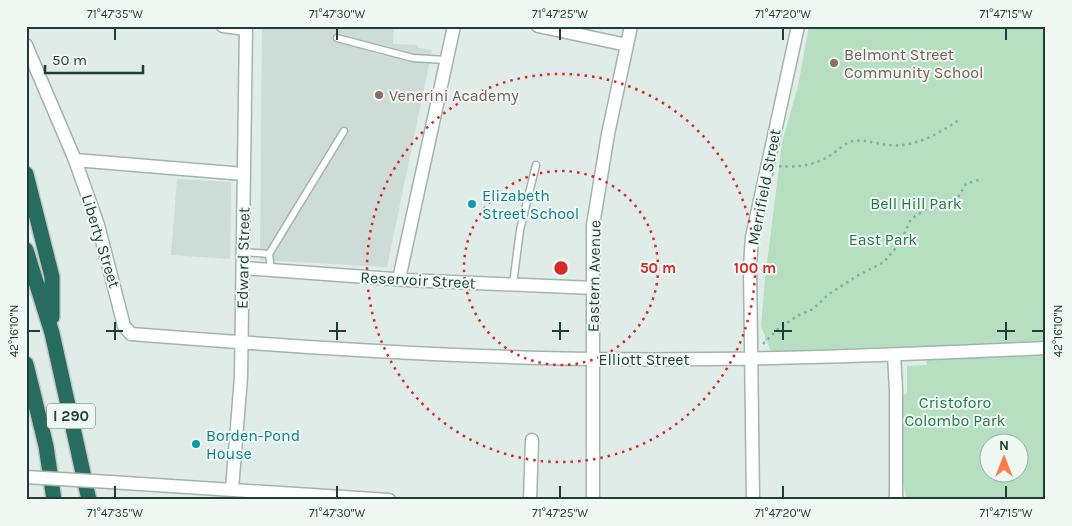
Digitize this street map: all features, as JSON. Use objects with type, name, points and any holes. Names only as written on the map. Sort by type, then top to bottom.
[{"type":"highway","points":[[26,174],[52,277],[52,333]]},
{"type":"highway","name":"I 290","points":[[26,250],[52,333],[90,500]]},
{"type":"highway","name":"I 290","points":[[26,364],[46,446],[54,500]]},
{"type":"street","points":[[224,26],[246,27]]},
{"type":"street","points":[[399,279],[454,26]]},
{"type":"street","points":[[538,26],[627,45]]},
{"type":"street","name":"Eastern Avenue","points":[[594,500],[593,225],[608,134],[631,26]]},
{"type":"street","name":"Merrifield Street","points":[[753,500],[750,266],[752,238],[798,26]]},
{"type":"street","name":"Edward Street","points":[[232,489],[241,377],[246,27]]},
{"type":"street","name":"Liberty Street","points":[[26,44],[75,160],[103,241],[124,326],[131,334],[242,342]]},
{"type":"street","points":[[75,160],[244,174]]},
{"type":"street","name":"Reservoir Street","points":[[244,268],[399,279],[593,288]]},
{"type":"street","name":"Elliott Street","points":[[242,342],[420,354],[593,359],[751,360],[894,356],[1046,348]]},
{"type":"street","points":[[894,356],[896,390],[896,500]]},
{"type":"street","points":[[530,500],[532,440]]},
{"type":"street","points":[[26,477],[232,489],[248,495],[388,500]]},
{"type":"lane","points":[[337,38],[413,58],[446,60]]},
{"type":"lane","points":[[271,270],[269,254],[344,131]]},
{"type":"lane","points":[[513,284],[520,230],[536,165]]},
{"type":"lane","points":[[244,252],[269,254]]},
{"type":"path","points":[[767,165],[789,167],[811,164],[827,158],[852,141],[890,146],[915,143],[939,134],[959,120]]},
{"type":"path","points":[[763,344],[778,329],[797,316],[813,309],[828,294],[884,262],[900,243],[911,219],[930,208],[949,207],[966,184],[981,179]]},
{"type":"shaded area","points":[[262,26],[394,26],[393,44],[418,45],[418,48],[432,50],[387,267],[260,260]]},
{"type":"shaded area","points":[[177,179],[231,182],[230,259],[171,255]]},
{"type":"green space","name":"Bell Hill Park","points":[[809,26],[1046,26],[1046,500],[907,500],[902,477],[903,396],[907,393],[907,366],[927,365],[925,356],[898,362],[866,352],[820,350],[771,352],[767,341],[765,341],[761,326],[782,143],[798,86]]},
{"type":"place","name":"Belmont Street Community School","points":[[834,63]]},
{"type":"place","name":"Venerini Academy","points":[[379,95]]},
{"type":"place","name":"Elizabeth Street School","points":[[472,204]]},
{"type":"place","name":"Borden-Pond House","points":[[196,444]]},
{"type":"park label","name":"East Park","points":[[883,239]]},
{"type":"park label","name":"Cristoforo Colombo Park","points":[[955,411]]}]
